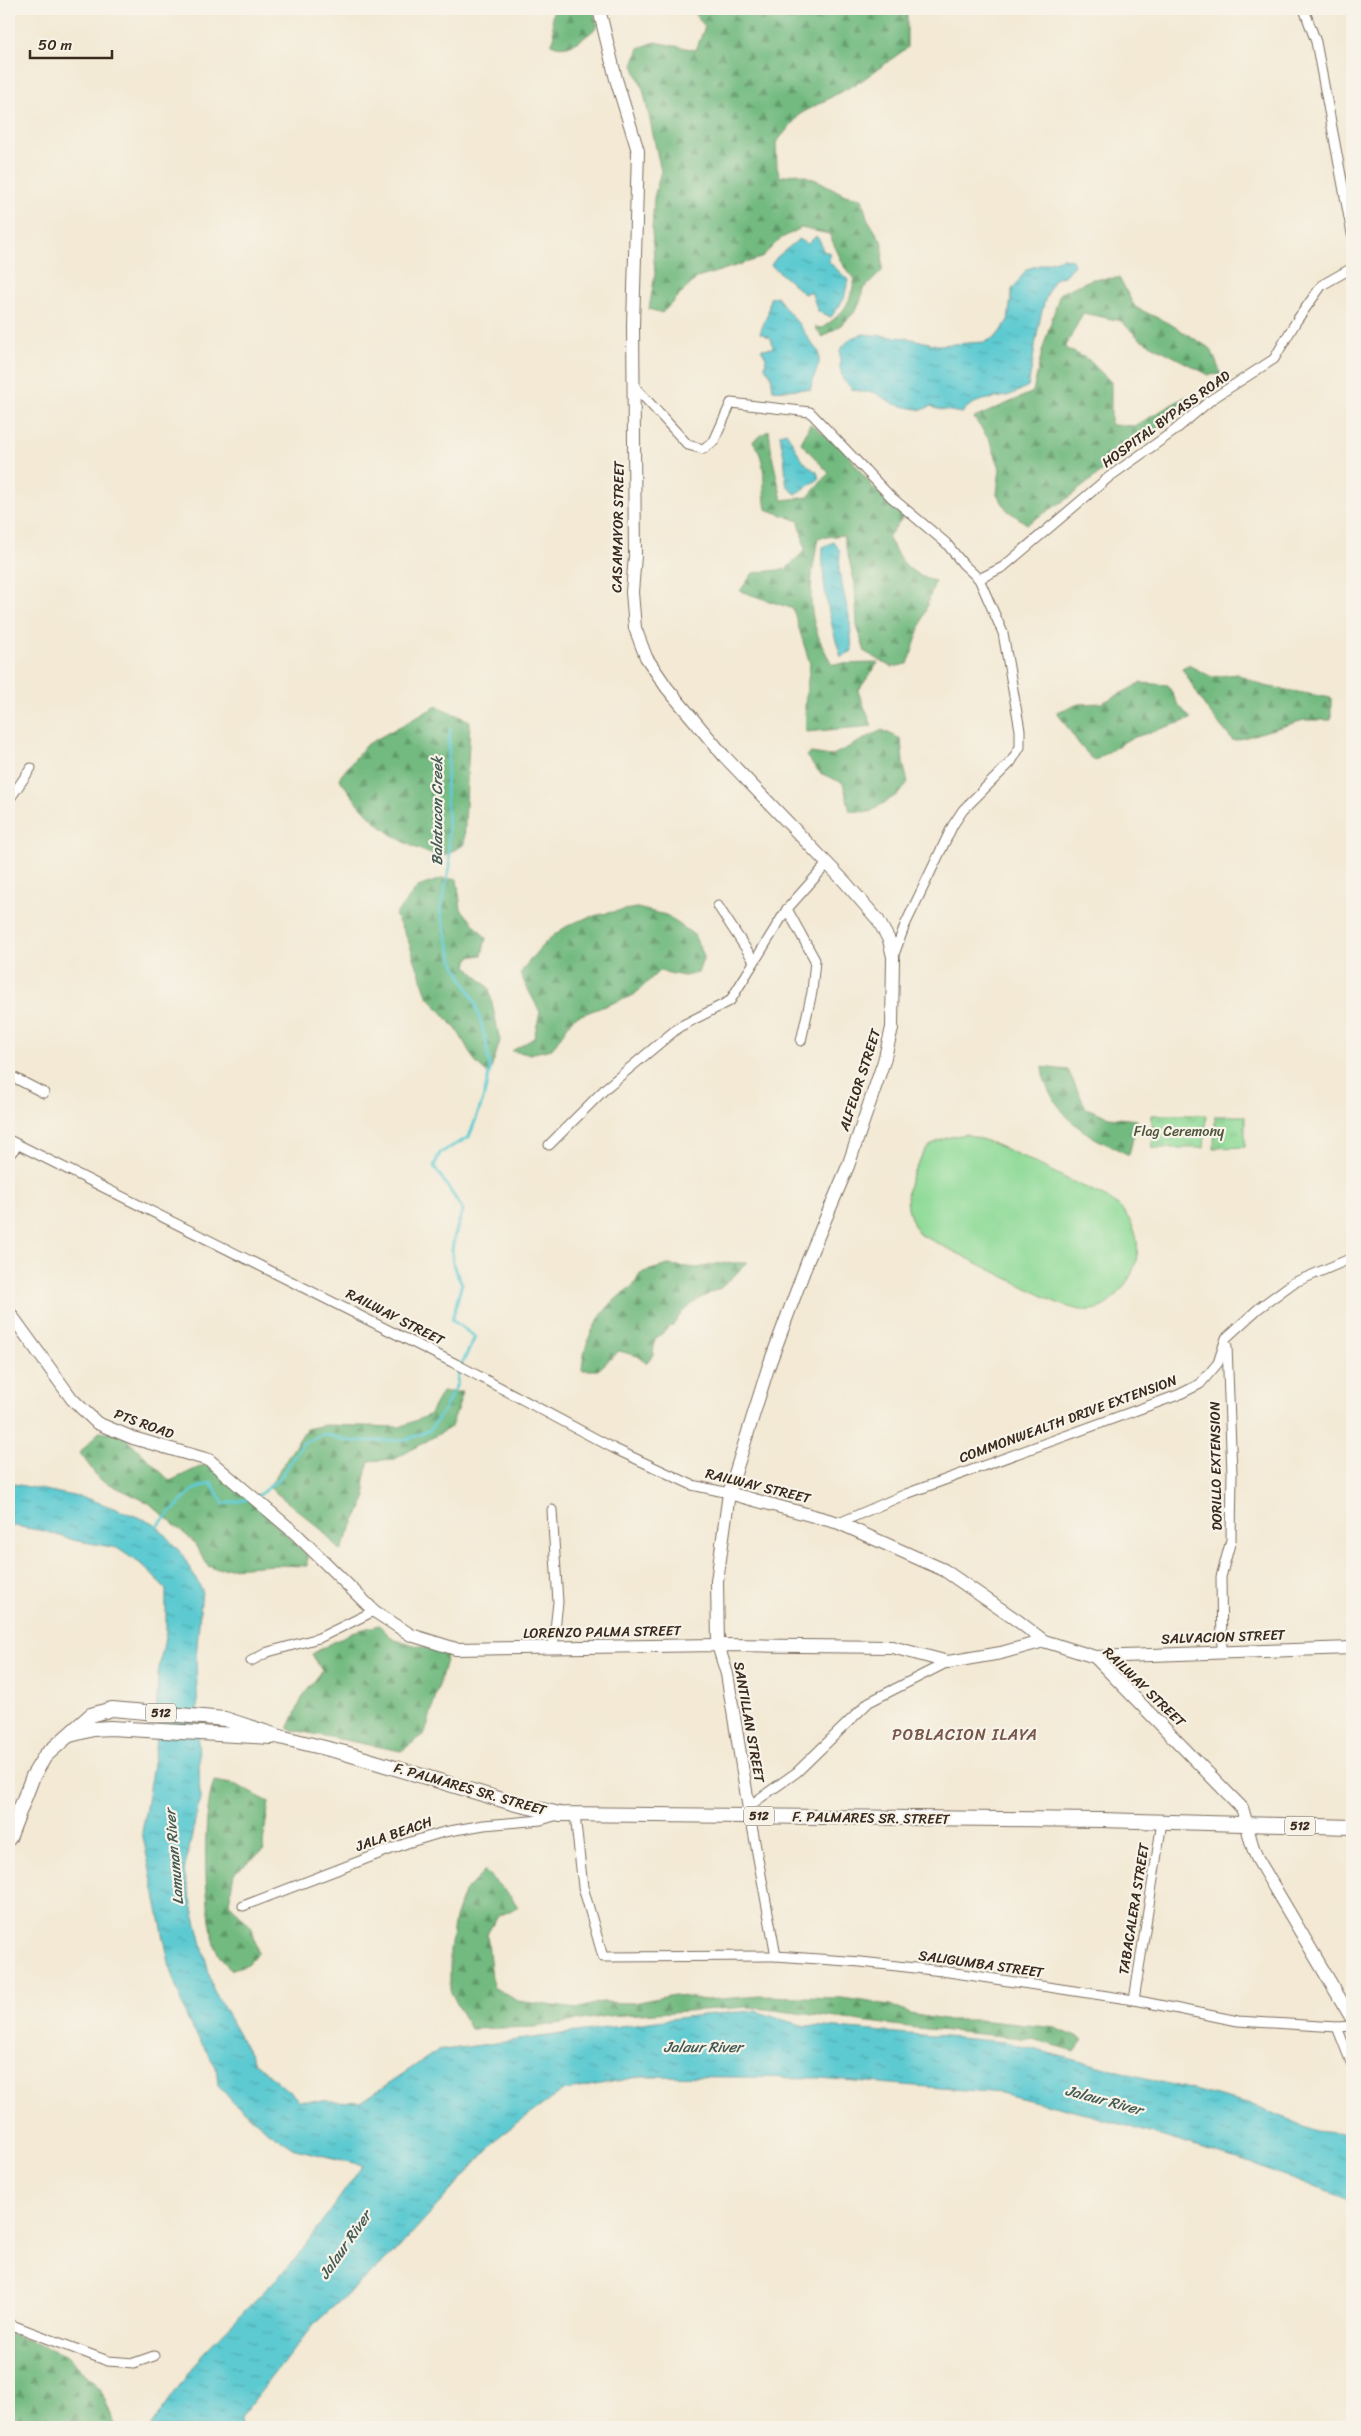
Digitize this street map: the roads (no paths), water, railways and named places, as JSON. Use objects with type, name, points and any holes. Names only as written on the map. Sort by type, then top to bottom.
[{"type":"main road","name":"F. PALMARES SR. STREET","points":[[66,1736],[91,1715],[112,1709],[210,1717],[240,1722],[280,1737],[345,1753],[516,1804],[560,1814],[574,1815],[750,1811],[1352,1827]]},
{"type":"main road","name":"F. PALMARES SR. STREET","points":[[66,1736],[93,1729],[128,1729],[205,1735],[280,1737]]},
{"type":"main road","name":"512","points":[[9,1838],[33,1776],[46,1756],[66,1736]]},
{"type":"street","name":"CASAMAYOR STREET","points":[[599,9],[616,79],[638,151],[632,325],[635,556],[632,592],[634,628],[646,657],[667,688],[724,756],[878,920],[889,940],[894,957]]},
{"type":"street","points":[[1304,9],[1316,42],[1352,234]]},
{"type":"street","name":"HOSPITAL BYPASS ROAD","points":[[979,579],[1003,567],[1109,477],[1174,431],[1212,399],[1274,359],[1297,320],[1322,285],[1352,268]]},
{"type":"street","points":[[634,386],[688,445],[703,449],[714,441],[731,403],[810,412],[891,497],[946,543],[963,564],[979,579]]},
{"type":"street","name":"ALFELOR STREET","points":[[729,1493],[768,1368],[808,1260],[848,1166],[884,1061],[892,1028],[894,957],[905,925],[953,825],[963,810],[1011,762],[1020,747],[1020,730],[1003,633],[979,579]]},
{"type":"street","points":[[9,800],[32,768]]},
{"type":"street","points":[[549,1145],[607,1087],[679,1028],[730,1001],[787,909],[827,864]]},
{"type":"street","points":[[718,906],[754,961]]},
{"type":"street","points":[[787,909],[815,960],[812,992],[801,1041]]},
{"type":"street","points":[[9,1075],[44,1093]]},
{"type":"street","name":"RAILWAY STREET","points":[[9,1140],[456,1364],[631,1457],[692,1485],[729,1493],[839,1523],[944,1570],[1044,1641],[1095,1657],[1242,1808],[1248,1824],[1248,1838],[1257,1858],[1352,2019]]},
{"type":"street","points":[[9,1155],[18,1144]]},
{"type":"street","name":"COMMONWEALTH DRIVE EXTENSION","points":[[839,1523],[906,1494],[1178,1395],[1200,1384],[1218,1363],[1226,1338],[1259,1308],[1293,1283],[1352,1258]]},
{"type":"street","name":"PTS ROAD","points":[[9,1312],[72,1399],[97,1423],[133,1438],[209,1460],[296,1534]]},
{"type":"street","name":"DORILLO EXTENSION","points":[[1222,1653],[1221,1577],[1231,1540],[1232,1483],[1226,1338]]},
{"type":"street","name":"SANTILLAN STREET","points":[[729,1493],[717,1581],[718,1645],[727,1674],[740,1764],[776,1956]]},
{"type":"street","points":[[552,1510],[558,1602],[553,1648]]},
{"type":"street","name":"LORENZO PALMA STREET","points":[[296,1534],[374,1612],[411,1635],[456,1649],[718,1645],[892,1647],[948,1662]]},
{"type":"street","points":[[250,1661],[268,1652],[319,1638],[374,1612]]},
{"type":"street","points":[[750,1811],[798,1772],[869,1702],[948,1662],[1001,1653],[1044,1641]]},
{"type":"street","name":"SALVACION STREET","points":[[1095,1657],[1352,1648]]},
{"type":"street","name":"JALA BEACH","points":[[244,1906],[398,1846],[435,1834],[484,1825],[541,1820],[560,1814]]},
{"type":"street","name":"SALIGUMBA STREET","points":[[574,1815],[583,1887],[604,1957],[776,1956],[942,1971],[1134,2000],[1238,2020],[1337,2027],[1352,2026]]},
{"type":"street","name":"TABACALERA STREET","points":[[1134,2000],[1162,1822]]},
{"type":"street","points":[[1337,2027],[1352,2065]]},
{"type":"street","points":[[9,2324],[108,2361],[134,2363],[154,2356]]},
{"type":"water","points":[[816,236],[820,241],[823,251],[830,253],[829,262],[848,280],[844,299],[831,317],[818,311],[811,291],[804,294],[771,265],[777,257],[799,239],[808,244]]},
{"type":"water","points":[[1063,258],[1072,260],[1074,265],[1064,276],[1054,279],[1048,291],[1040,318],[1028,386],[1010,395],[972,404],[962,413],[937,409],[931,406],[922,410],[894,404],[874,392],[852,389],[843,380],[840,367],[840,350],[851,338],[863,334],[907,338],[938,345],[985,342],[996,337],[1008,321],[1012,290],[1027,269]]},
{"type":"water","points":[[777,296],[819,352],[819,363],[810,390],[773,390],[771,375],[765,367],[766,357],[761,349],[773,348],[771,338],[760,333],[768,313],[770,298]]},
{"type":"water","points":[[786,432],[802,459],[810,468],[817,472],[819,479],[796,494],[789,488],[786,482],[780,434]]},
{"type":"water","points":[[834,542],[840,551],[839,572],[850,621],[852,651],[841,657],[830,617],[823,575],[823,547]]},
{"type":"water","points":[[9,1483],[89,1499],[154,1523],[182,1554],[202,1590],[196,1657],[200,1798],[184,1872],[213,1989],[254,2062],[299,2100],[361,2102],[437,2051],[701,2015],[755,2011],[800,2025],[1005,2042],[1259,2107],[1316,2131],[1352,2135],[1352,2201],[1254,2164],[1090,2115],[1001,2093],[819,2078],[644,2076],[562,2091],[502,2134],[396,2251],[313,2325],[240,2418],[241,2427],[150,2427],[203,2353],[293,2262],[363,2165],[295,2149],[265,2129],[232,2101],[218,2085],[216,2067],[189,2023],[171,1972],[142,1832],[155,1752],[158,1674],[166,1632],[166,1590],[144,1566],[117,1548],[9,1525]]},
{"type":"waterway","name":"Balatucon Creek","points":[[258,1496],[280,1478],[303,1443],[323,1434],[349,1441],[406,1440],[430,1430],[444,1410],[457,1384],[458,1372],[475,1337],[452,1320],[462,1283],[453,1265],[452,1247],[463,1210],[434,1166],[440,1153],[469,1137],[483,1100],[490,1070],[486,1041],[475,1002],[454,963],[440,911],[450,866],[446,788],[450,730]]},
{"type":"waterway","name":"Balatucon Creek","points":[[155,1528],[193,1490],[211,1483],[224,1504],[250,1499]]},
{"type":"district","name":"POBLACION ILAYA","points":[[965,1734]]},
{"type":"park label","name":"Flag Ceremony","points":[[1179,1131]]},
{"type":"water label","name":"Lamunan River","points":[[174,1857]]},
{"type":"water label","name":"Jalaur River","points":[[703,2047]]},
{"type":"water label","name":"Jalaur River","points":[[1104,2100]]},
{"type":"water label","name":"Jalaur River","points":[[345,2245]]}]
